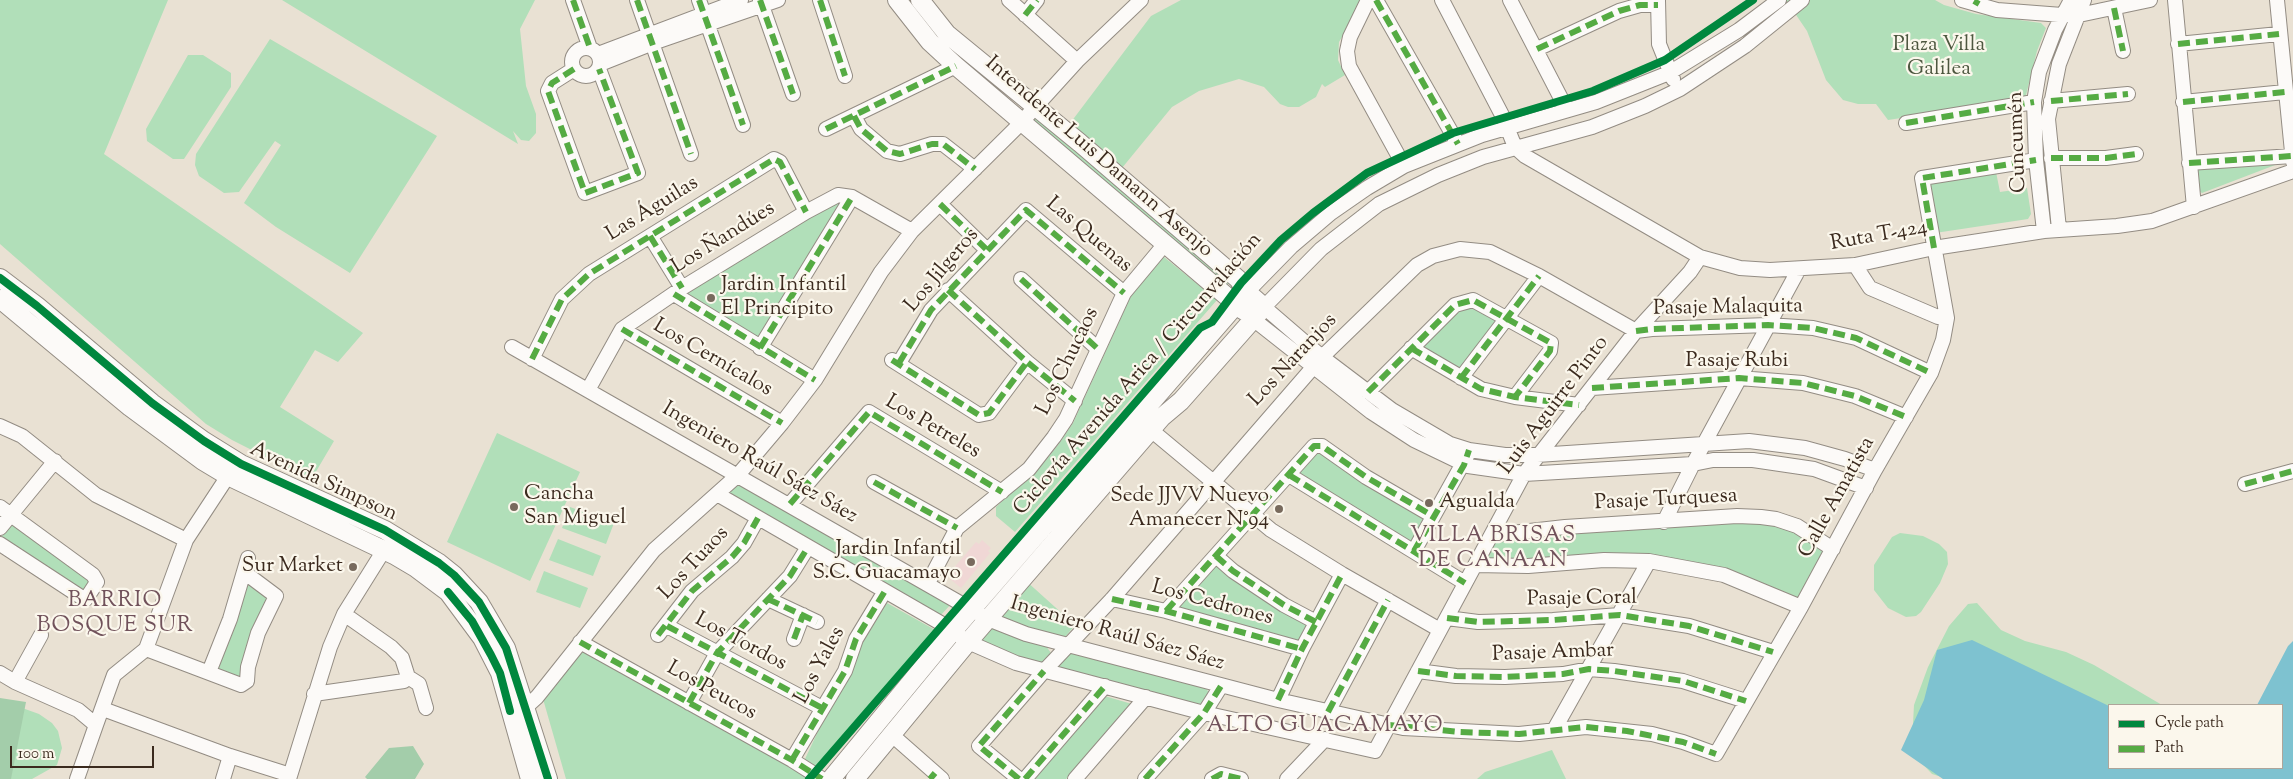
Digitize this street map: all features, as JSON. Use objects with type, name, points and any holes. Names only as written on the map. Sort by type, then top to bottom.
[{"type":"main road","name":"Intendente Luis Damann Asenjo","points":[[897,0],[930,42],[956,66],[1164,245],[1241,298],[1259,313]]},
{"type":"main road","name":"Intendente Luis Damann Asenjo","points":[[920,0],[947,34],[1035,106],[1238,279],[1241,298]]},
{"type":"main road","name":"Avenida Simpson","points":[[0,278],[37,306],[152,403],[204,441],[230,467],[416,568],[448,592],[460,606],[492,655],[548,779]]},
{"type":"main road","points":[[831,779],[952,631],[1241,298]]},
{"type":"main road","name":"Avenida Simpson","points":[[0,300],[130,407],[183,447],[385,530],[439,563],[454,575],[480,602],[499,632],[518,709],[530,779]]},
{"type":"main road","points":[[855,779],[968,642],[1151,430],[1181,401],[1259,313]]},
{"type":"main road","points":[[384,550],[394,543],[437,569],[454,575]]},
{"type":"street","points":[[573,0],[597,59],[638,173],[585,192],[548,91],[552,83],[574,69]]},
{"type":"street","points":[[638,0],[691,154]]},
{"type":"street","points":[[597,59],[589,76],[580,75],[574,69],[572,60],[577,52],[597,59],[651,38],[704,13],[741,0]]},
{"type":"street","points":[[704,13],[778,0]]},
{"type":"street","points":[[820,0],[845,76]]},
{"type":"street","points":[[1009,0],[1077,61]]},
{"type":"street","points":[[1025,15],[1036,0]]},
{"type":"street","points":[[518,709],[537,697],[654,550],[738,475],[782,423],[815,380],[882,272],[912,231],[1022,121],[1077,61],[1141,0]]},
{"type":"street","points":[[1368,0],[1350,37],[1347,51],[1349,66],[1404,166]]},
{"type":"street","points":[[1376,0],[1458,144]]},
{"type":"street","points":[[1442,0],[1507,127],[1515,147]]},
{"type":"street","points":[[1510,0],[1567,110]]},
{"type":"street","points":[[1241,298],[1291,247],[1324,219],[1366,188],[1404,166],[1458,144],[1621,92],[1669,73],[1739,30],[1779,0]]},
{"type":"street","points":[[1259,313],[1321,249],[1379,204],[1438,176],[1515,147],[1592,127],[1645,106],[1680,89],[1745,46],[1802,0]]},
{"type":"street","name":"Cuncumén","points":[[2044,230],[2036,160],[2034,102],[2039,72],[2070,0]]},
{"type":"street","name":"Cuncumén","points":[[2059,229],[2048,119],[2059,64],[2084,0]]},
{"type":"street","points":[[1972,2],[2021,13],[2079,15],[2150,0]]},
{"type":"street","points":[[2175,0],[2194,207]]},
{"type":"street","points":[[2189,163],[2292,159],[2277,0]]},
{"type":"street","points":[[1537,49],[1619,11],[1658,2],[1658,44],[1669,73],[1680,89]]},
{"type":"street","points":[[761,3],[792,94]]},
{"type":"street","points":[[2114,8],[2123,51]]},
{"type":"street","points":[[704,13],[743,125]]},
{"type":"street","points":[[2178,44],[2279,34]]},
{"type":"street","points":[[826,129],[956,66]]},
{"type":"street","points":[[2183,102],[2285,92]]},
{"type":"street","points":[[2051,101],[2128,94]]},
{"type":"street","points":[[1906,123],[2034,102]]},
{"type":"street","points":[[854,116],[866,134],[891,152],[906,153],[932,144],[943,144],[975,169]]},
{"type":"street","name":"Ruta T-424","points":[[1515,147],[1525,156],[1700,256],[1755,270],[1798,269],[1855,264],[1934,248],[2044,230],[2117,226],[2152,221],[2293,170]]},
{"type":"street","points":[[2051,158],[2106,158],[2136,154]]},
{"type":"street","name":"Las Águilas","points":[[532,358],[562,299],[589,274],[774,159],[780,162],[806,212]]},
{"type":"street","name":"Calle Amatista","points":[[1716,754],[1773,652],[1801,607],[1875,470],[1931,374],[1943,340],[1947,318],[1922,178],[2036,160]]},
{"type":"street","name":"Los Ñandúes","points":[[588,390],[622,329],[678,291],[806,212],[838,195],[852,197]]},
{"type":"street","points":[[760,348],[852,197],[912,231]]},
{"type":"street","points":[[940,204],[986,249]]},
{"type":"street","name":"Los Jilgeros","points":[[1026,210],[948,290],[931,310],[895,362],[979,415],[989,413],[1026,362]]},
{"type":"street","name":"Las Quenas","points":[[1026,210],[1124,293]]},
{"type":"street","points":[[650,236],[678,291],[760,348],[815,380]]},
{"type":"street","name":"Los Chucaos","points":[[928,583],[957,528],[1002,492],[1028,468],[1044,450],[1066,419],[1124,293],[1164,245]]},
{"type":"street","name":"Los Naranjos","points":[[1018,779],[979,746],[1044,670],[1112,599],[1317,362],[1417,265],[1433,256],[1460,249],[1490,252],[1539,276],[1636,331]]},
{"type":"street","name":"Luis Aguirre Pinto","points":[[1325,739],[1375,751],[1475,565],[1494,534],[1524,474],[1636,331],[1690,272],[1700,256]]},
{"type":"street","points":[[1855,264],[1870,288],[1938,317],[1947,318]]},
{"type":"street","points":[[1664,522],[1692,464],[1798,269]]},
{"type":"street","points":[[1461,378],[1539,276]]},
{"type":"street","points":[[1021,279],[1098,349]]},
{"type":"street","points":[[948,290],[1026,362],[1075,401]]},
{"type":"street","points":[[1368,392],[1455,305],[1473,300],[1550,343],[1550,350],[1515,397]]},
{"type":"street","name":"Intendente Luis Damann Asenjo","points":[[1259,313],[1317,362],[1371,412],[1414,440],[1464,465],[1524,474],[1692,464],[1733,459],[1773,461],[1814,469],[1866,488]]},
{"type":"street","name":"Pasaje Malaquita","points":[[1636,331],[1768,325],[1813,328],[1856,338],[1931,374]]},
{"type":"street","name":"Los Cernícalos","points":[[622,329],[782,423]]},
{"type":"street","name":"Ingeniero Raúl Sáez Sáez","points":[[512,347],[790,504],[988,619],[1026,634],[1221,686],[1389,725],[1460,732],[1519,734],[1586,727],[1652,734],[1716,754]]},
{"type":"street","points":[[1411,348],[1480,389],[1515,397],[1579,405]]},
{"type":"street","name":"Intendente Luis Damann Asenjo","points":[[1317,362],[1368,392],[1418,426],[1450,444],[1469,450],[1504,456],[1537,455],[1704,442],[1749,441],[1785,444],[1825,452],[1875,470]]},
{"type":"street","name":"Pasaje Rubi","points":[[1592,388],[1739,378],[1803,383],[1855,396],[1906,418]]},
{"type":"street","name":"Los Petreles","points":[[790,504],[869,412],[1002,492]]},
{"type":"street","points":[[0,426],[22,436],[96,495],[186,540]]},
{"type":"street","points":[[1151,430],[1271,530],[1388,600],[1443,624]]},
{"type":"street","points":[[1166,611],[1314,446],[1322,446],[1366,477],[1433,516]]},
{"type":"street","points":[[1414,551],[1464,465],[1469,450]]},
{"type":"street","points":[[0,528],[5,511],[55,461]]},
{"type":"street","points":[[77,779],[114,675],[146,649],[186,540],[230,467]]},
{"type":"street","points":[[2245,484],[2293,471]]},
{"type":"street","points":[[1289,475],[1466,583]]},
{"type":"street","points":[[874,482],[957,528]]},
{"type":"street","points":[[718,494],[885,591],[968,642],[1016,663],[1204,713],[1325,739]]},
{"type":"street","points":[[0,544],[86,599],[97,582],[93,575],[5,511]]},
{"type":"street","name":"Pasaje Turquesa","points":[[1494,534],[1565,527],[1737,516],[1776,519],[1797,526],[1833,549]]},
{"type":"street","name":"Los Tuaos","points":[[662,631],[692,591],[732,557],[744,543],[758,518]]},
{"type":"street","points":[[689,703],[717,653],[790,576],[808,547]]},
{"type":"street","points":[[103,709],[289,777],[330,647],[344,614],[384,550]]},
{"type":"street","points":[[1216,556],[1233,571],[1316,622]]},
{"type":"street","points":[[209,672],[230,619],[248,558]]},
{"type":"street","points":[[1475,565],[1528,566],[1604,560],[1649,561],[1724,575],[1801,607]]},
{"type":"street","points":[[1554,730],[1649,561]]},
{"type":"street","points":[[146,649],[241,685],[247,681],[248,667],[258,633],[276,596],[244,572]]},
{"type":"street","points":[[1278,700],[1302,649],[1342,574]]},
{"type":"street","name":"Los Yales","points":[[792,760],[845,671],[856,640],[885,591]]},
{"type":"street","points":[[768,599],[817,622]]},
{"type":"street","name":"Los Cedrones","points":[[1112,599],[1166,611],[1302,649]]},
{"type":"street","points":[[1328,712],[1388,600]]},
{"type":"street","points":[[344,614],[391,647],[402,658],[408,677],[419,684],[426,708]]},
{"type":"street","points":[[794,639],[803,615]]},
{"type":"street","name":"Pasaje Coral","points":[[1443,624],[1553,620],[1620,615],[1689,626],[1773,652]]},
{"type":"street","name":"Los Tordos","points":[[662,631],[717,653],[822,708]]},
{"type":"street","points":[[15,682],[42,634]]},
{"type":"street","name":"Los Peucos","points":[[580,642],[792,760],[822,779]]},
{"type":"street","name":"Pasaje Ambar","points":[[1418,671],[1456,676],[1504,677],[1562,674],[1589,669],[1676,680],[1746,701]]},
{"type":"street","points":[[0,673],[15,682],[78,710],[96,725]]},
{"type":"street","points":[[314,694],[404,681],[408,677]]},
{"type":"street","points":[[1025,779],[1105,686]]},
{"type":"street","points":[[1145,779],[1204,713],[1221,686]]},
{"type":"street","points":[[1075,779],[1146,697]]},
{"type":"street","points":[[892,735],[936,777]]},
{"type":"street","points":[[1287,779],[1325,739]]},
{"type":"street","points":[[223,779],[230,756]]},
{"type":"street","points":[[1212,779],[1221,774],[1241,779]]},
{"type":"shaded area","name":"Jardin Infantil S.C. Guacamayo","points":[[982,540],[991,548],[988,551],[990,553],[961,588],[950,579],[955,572],[952,570],[976,542],[979,544]]},
{"type":"green space","points":[[0,0],[168,0],[104,154],[363,333],[338,362],[315,350],[280,407],[334,441],[311,480],[232,440],[206,424],[0,244]]},
{"type":"green space","points":[[282,0],[535,0],[520,29],[526,86],[536,114],[536,133],[529,141],[521,140],[513,131],[518,144]]},
{"type":"green space","points":[[1181,0],[1364,0],[1339,42],[1338,60],[1345,75],[1325,87],[1322,84],[1316,97],[1299,107],[1288,107],[1280,104],[1264,87],[1239,79],[1199,91],[1172,107],[1122,168],[1068,126],[1151,16]]},
{"type":"green space","name":"Plaza Villa Galilea","points":[[1779,0],[1935,0],[1944,5],[1976,14],[2041,23],[2046,28],[2037,51],[2025,99],[1888,120],[1876,104],[1858,104],[1843,100],[1826,80],[1807,31],[1790,6]]},
{"type":"green space","points":[[270,39],[437,136],[350,273],[276,227],[244,203],[281,145],[275,141],[239,192],[224,193],[199,176],[195,165],[196,154]]},
{"type":"green space","points":[[188,55],[203,55],[231,73],[231,87],[184,159],[173,159],[147,141],[146,129]]},
{"type":"green space","points":[[1034,115],[1230,282],[1227,285],[1033,122],[1031,118]]},
{"type":"green space","points":[[2283,162],[2202,193],[2198,190],[2194,167]]},
{"type":"green space","points":[[1996,172],[2000,192],[2027,188],[2031,214],[2028,219],[1935,233],[1928,185],[1930,180]]},
{"type":"green space","points":[[842,200],[764,337],[755,340],[686,298],[687,293],[794,227]]},
{"type":"green space","points":[[1164,257],[1217,300],[1015,532],[996,516],[996,507],[1046,460],[1073,423],[1131,296]]},
{"type":"green space","points":[[1463,304],[1501,318],[1459,375],[1419,350]]},
{"type":"green space","name":"Cancha San Miguel","points":[[497,433],[580,472],[530,581],[447,542]]},
{"type":"green space","points":[[1314,448],[1429,517],[1413,545],[1294,473]]},
{"type":"green space","points":[[738,483],[953,602],[940,616],[729,493]]},
{"type":"green space","points":[[570,507],[614,523],[606,544],[562,528]]},
{"type":"green space","points":[[1740,520],[1795,529],[1828,551],[1799,600],[1729,572],[1528,560],[1490,560],[1487,555],[1493,541],[1499,539]]},
{"type":"green space","points":[[10,523],[90,578],[92,583],[85,593],[0,539]]},
{"type":"green space","points":[[1900,533],[1923,536],[1939,544],[1947,552],[1948,564],[1940,583],[1921,612],[1916,616],[1906,617],[1888,608],[1874,590],[1874,565],[1892,537]]},
{"type":"green space","points":[[558,539],[601,556],[593,576],[549,560]]},
{"type":"green space","points":[[1215,563],[1309,624],[1299,645],[1177,612],[1177,604]]},
{"type":"green space","points":[[544,571],[588,588],[580,608],[536,592]]},
{"type":"green space","points":[[1025,580],[1075,625],[1061,642],[993,618]]},
{"type":"green space","points":[[247,582],[269,599],[244,674],[238,677],[216,672]]},
{"type":"green space","points":[[887,603],[937,631],[813,770],[805,759],[827,712],[851,675],[862,643]]},
{"type":"green space","points":[[1977,603],[2001,630],[2025,641],[2066,652],[2094,665],[2160,704],[2108,704],[2108,769],[2283,769],[2284,669],[2293,779],[1948,779],[1932,774],[1917,758],[1912,742],[1914,705],[1928,667],[1949,626],[1968,604]]},
{"type":"green space","points":[[991,628],[1046,646],[1051,653],[1040,665],[979,642]]},
{"type":"green space","points":[[581,649],[792,766],[810,779],[566,779],[543,699]]},
{"type":"green space","points":[[1065,652],[1206,688],[1209,693],[1199,707],[1055,669]]},
{"type":"green space","points":[[1101,695],[1132,704],[1066,779],[1032,779]]},
{"type":"green space","points":[[0,698],[26,702],[11,779],[0,779]]},
{"type":"green space","points":[[0,700],[39,714],[52,723],[58,731],[62,748],[57,765],[32,779],[0,779]]},
{"type":"green space","points":[[413,746],[424,764],[415,779],[367,779],[365,777],[389,748]]},
{"type":"green space","points":[[1552,750],[1566,779],[1477,779],[1485,772]]},
{"type":"water","points":[[1972,640],[2108,706],[2108,769],[2283,769],[2283,704],[2258,704],[2288,646],[2293,641],[2293,779],[1943,779],[1901,750],[1924,700],[1937,650]]},
{"type":"marked path","points":[[573,0],[590,48]]},
{"type":"marked path","points":[[637,0],[691,154]]},
{"type":"marked path","points":[[699,0],[743,125]]},
{"type":"marked path","points":[[760,0],[793,94]]},
{"type":"marked path","points":[[820,0],[845,76]]},
{"type":"marked path","points":[[1025,15],[1037,0]]},
{"type":"marked path","points":[[1376,0],[1458,144]]},
{"type":"marked path","points":[[1975,5],[1978,0]]},
{"type":"marked path","points":[[1537,49],[1619,11],[1640,5],[1658,5]]},
{"type":"marked path","points":[[2114,8],[2123,51]]},
{"type":"marked path","points":[[2178,44],[2279,34]]},
{"type":"marked path","points":[[826,129],[956,66]]},
{"type":"marked path","points":[[574,69],[552,83],[548,91],[585,193],[638,173],[599,69]]},
{"type":"marked path","points":[[2183,102],[2285,92]]},
{"type":"marked path","points":[[2051,101],[2128,94]]},
{"type":"marked path","points":[[1906,123],[2034,102]]},
{"type":"marked path","points":[[854,116],[861,129],[887,151],[900,154],[932,144],[943,144],[975,169]]},
{"type":"marked path","points":[[2051,158],[2106,158],[2136,154]]},
{"type":"marked path","points":[[2189,163],[2292,156]]},
{"type":"marked path","points":[[532,359],[562,299],[589,274],[774,159],[780,162],[806,212]]},
{"type":"marked path","points":[[1934,248],[1922,178],[2036,160]]},
{"type":"marked path","points":[[760,348],[852,197]]},
{"type":"marked path","points":[[940,204],[986,249]]},
{"type":"marked path","points":[[899,363],[931,310],[1026,210],[1124,293]]},
{"type":"marked path","points":[[650,236],[682,288]]},
{"type":"marked path","points":[[1461,378],[1539,276]]},
{"type":"marked path","points":[[1021,279],[1098,349]]},
{"type":"marked path","points":[[948,290],[1027,362],[1075,401]]},
{"type":"marked path","points":[[674,294],[815,380]]},
{"type":"marked path","points":[[1368,392],[1455,305],[1473,300],[1551,343],[1550,351],[1515,397]]},
{"type":"marked path","points":[[1636,331],[1768,325],[1813,328],[1856,338],[1931,373]]},
{"type":"marked path","points":[[622,329],[782,423]]},
{"type":"marked path","points":[[1411,348],[1481,389],[1515,397],[1579,405]]},
{"type":"marked path","points":[[892,360],[979,415],[989,413],[1027,362]]},
{"type":"marked path","points":[[1592,388],[1739,378],[1803,383],[1855,396],[1906,417]]},
{"type":"marked path","points":[[790,504],[869,412],[1002,492]]},
{"type":"marked path","points":[[1166,611],[1314,446],[1322,446],[1366,477],[1433,516]]},
{"type":"marked path","points":[[1414,551],[1464,465],[1469,450]]},
{"type":"marked path","points":[[2245,484],[2293,471]]},
{"type":"marked path","points":[[1289,475],[1465,583]]},
{"type":"marked path","points":[[874,482],[957,528]]},
{"type":"marked path","points":[[658,635],[692,591],[732,557],[744,543],[758,518]]},
{"type":"marked path","points":[[689,703],[717,653],[790,576],[808,547]]},
{"type":"marked path","points":[[1216,556],[1233,571],[1284,605],[1316,622]]},
{"type":"marked path","points":[[1278,700],[1302,649],[1342,574]]},
{"type":"marked path","points":[[792,760],[845,671],[856,639],[885,591]]},
{"type":"marked path","points":[[768,599],[817,622]]},
{"type":"marked path","points":[[1112,599],[1166,611],[1302,649]]},
{"type":"marked path","points":[[1328,712],[1388,600]]},
{"type":"marked path","points":[[794,639],[803,615]]},
{"type":"marked path","points":[[1447,618],[1478,622],[1553,620],[1620,615],[1689,626],[1773,652]]},
{"type":"marked path","points":[[667,626],[822,708]]},
{"type":"marked path","points":[[580,642],[792,760],[822,779]]},
{"type":"marked path","points":[[1418,671],[1456,676],[1505,677],[1563,674],[1589,669],[1614,671],[1683,681],[1746,701]]},
{"type":"marked path","points":[[1019,779],[979,746],[1044,671]]},
{"type":"marked path","points":[[1025,779],[1105,686]]},
{"type":"marked path","points":[[1145,779],[1204,713],[1221,686]]},
{"type":"marked path","points":[[1389,725],[1460,732],[1519,734],[1586,727],[1627,731],[1683,742],[1716,754]]},
{"type":"marked path","points":[[930,779],[935,773]]},
{"type":"marked path","points":[[1212,779],[1221,774],[1241,779]]},
{"type":"cycle path","name":"Ciclovía Avenida Arica / Circunvalación","points":[[809,779],[1200,328],[1212,322],[1241,283],[1281,240],[1313,213],[1367,173],[1453,133],[1593,91],[1665,60],[1753,0]]},
{"type":"cycle path","points":[[0,278],[37,306],[152,403],[204,441],[241,464],[385,530],[439,563],[454,575],[479,602],[506,648],[548,779]]},
{"type":"cycle path","points":[[448,592],[472,621],[491,655],[500,673],[510,711]]},
{"type":"place","name":"Jardin Infantil El Principito","points":[[711,298]]},
{"type":"place","name":"Agualda","points":[[1429,503]]},
{"type":"place","name":"Cancha San Miguel","points":[[514,507]]},
{"type":"place","name":"Sede JJVV Nuevo Amanecer N°94","points":[[1279,509]]},
{"type":"place","name":"Jardin Infantil S.C. Guacamayo","points":[[971,562]]},
{"type":"place","name":"Sur Market","points":[[353,567]]},
{"type":"district","name":"VILLA BRISAS DE CANAAN","points":[[1493,550]]},
{"type":"district","name":"BARRIO BOSQUE SUR","points":[[115,614]]},
{"type":"district","name":"ALTO GUACAMAYO","points":[[1325,727]]}]
